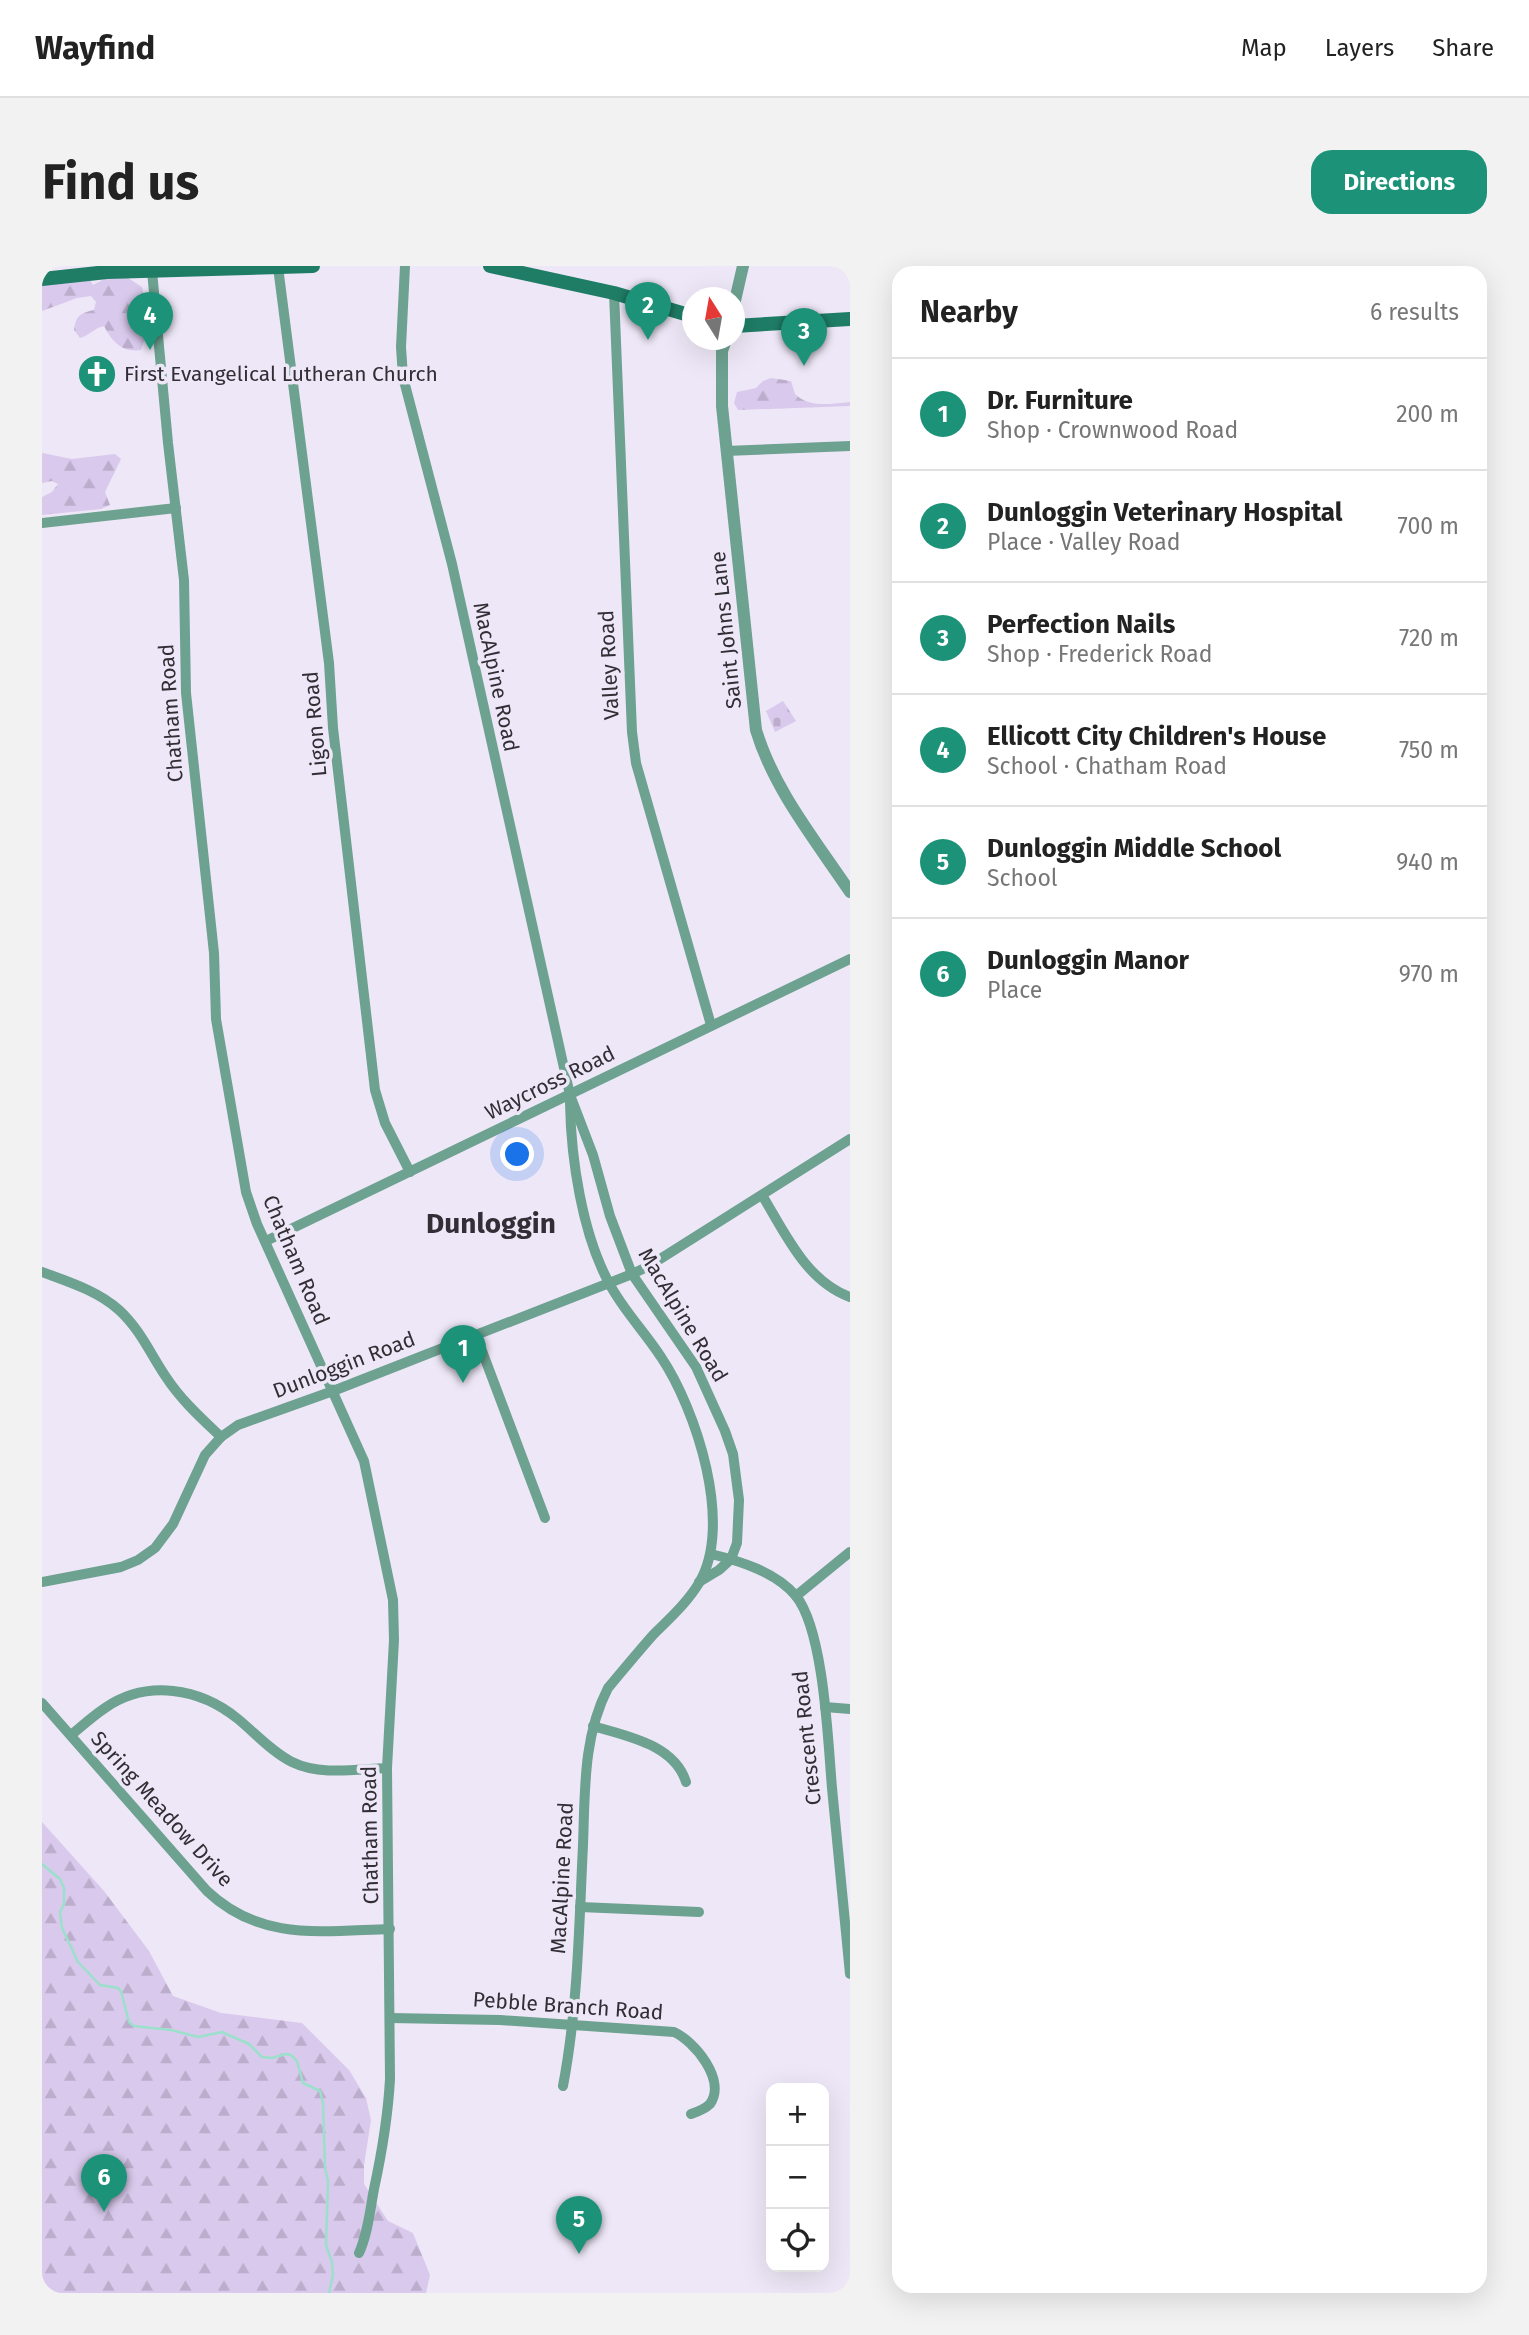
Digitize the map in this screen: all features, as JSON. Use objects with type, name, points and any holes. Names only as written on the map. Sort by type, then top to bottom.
[{"type":"main road","points":[[42,279],[93,273],[313,266]]},
{"type":"main road","points":[[490,266],[614,293],[682,313]]},
{"type":"main road","points":[[745,325],[850,319]]},
{"type":"street","name":"MacAlpine Road","points":[[405,266],[401,347],[403,377],[452,564],[570,1096],[593,1155],[610,1216],[632,1274],[693,1362],[733,1454],[738,1500],[737,1544],[731,1559],[699,1582]]},
{"type":"street","points":[[738,287],[743,266]]},
{"type":"street","name":"Ligon Road","points":[[278,267],[329,663],[333,729],[373,1073],[378,1104],[385,1123],[410,1172]]},
{"type":"street","name":"Chatham Road","points":[[152,271],[184,580],[186,693],[215,953],[217,1022],[246,1192],[255,1220],[367,1470],[393,1600],[394,1640],[387,1768],[390,1929],[388,2110],[367,2227],[359,2253]]},
{"type":"street","name":"Valley Road","points":[[614,293],[632,735],[636,763],[711,1026]]},
{"type":"street","name":"Saint Johns Lane","points":[[722,350],[721,372],[726,451],[756,730],[780,786],[850,892]]},
{"type":"street","points":[[726,451],[850,446]]},
{"type":"street","points":[[42,523],[176,508]]},
{"type":"street","name":"Waycross Road","points":[[266,1241],[850,959]]},
{"type":"street","name":"MacAlpine Road","points":[[563,2087],[573,2025],[586,1774],[598,1706],[608,1688],[699,1582],[711,1554],[713,1501],[698,1439],[672,1374],[609,1283],[599,1261],[580,1195],[570,1126],[570,1096]]},
{"type":"street","name":"Dunloggin Road","points":[[42,1582],[121,1567],[138,1560],[155,1548],[173,1524],[205,1455],[221,1437],[248,1421],[333,1391],[632,1274],[649,1266],[850,1139]]},
{"type":"street","points":[[762,1195],[810,1269],[831,1289],[850,1297]]},
{"type":"street","points":[[42,1272],[77,1284],[120,1311],[140,1335],[179,1394],[221,1437]]},
{"type":"street","points":[[476,1335],[545,1518]]},
{"type":"street","points":[[711,1554],[765,1573],[796,1596],[850,1552]]},
{"type":"street","name":"Crescent Road","points":[[796,1596],[811,1631],[825,1707],[850,1974]]},
{"type":"street","points":[[71,1735],[105,1708],[122,1699],[139,1693],[171,1689],[205,1698],[221,1707],[280,1755],[304,1767],[332,1770],[387,1768]]},
{"type":"street","name":"Spring Meadow Drive","points":[[42,1703],[207,1891],[231,1911],[258,1924],[290,1931],[390,1929]]},
{"type":"street","points":[[825,1707],[850,1709]]},
{"type":"street","points":[[593,1726],[640,1741],[670,1756],[683,1773],[686,1782]]},
{"type":"street","points":[[580,1907],[699,1912]]},
{"type":"street","name":"Pebble Branch Road","points":[[390,2018],[500,2020],[674,2032],[690,2041],[706,2062],[714,2090],[708,2106],[691,2115]]},
{"type":"green space","points":[[110,276],[128,278],[142,287],[150,323],[141,350],[123,348],[104,326],[80,338],[74,330],[76,321],[86,312],[94,310],[96,302],[91,296],[77,298],[42,311],[42,285],[90,280],[93,285]]},
{"type":"green space","points":[[771,378],[791,381],[795,394],[807,401],[821,404],[850,402],[850,406],[738,410],[734,403],[737,392],[756,388]]},
{"type":"green space","points":[[42,453],[72,459],[115,454],[121,459],[105,492],[110,505],[101,509],[42,515],[42,497],[52,492],[58,484],[52,481],[42,483]]},
{"type":"green space","points":[[783,701],[796,721],[775,732],[766,711]]},
{"type":"green space","points":[[42,1822],[104,1891],[149,1951],[173,1996],[221,2013],[302,2023],[349,2070],[366,2098],[371,2120],[364,2184],[388,2221],[413,2233],[430,2275],[426,2293],[42,2293]]},
{"type":"waterway","points":[[42,1864],[60,1879],[64,1888],[64,1904],[60,1912],[62,1928],[78,1962],[100,1985],[121,1991],[129,2022],[134,2026],[171,2030],[198,2037],[222,2032],[249,2044],[262,2057],[291,2055],[297,2061],[303,2083],[320,2091],[328,2181],[326,2245],[333,2275],[329,2293]]},
{"type":"place","name":"Dunloggin Veterinary Hospital","points":[[648,340]]},
{"type":"place","name":"Ellicott City Children's House","points":[[150,350]]},
{"type":"place","name":"Perfection Nails","points":[[804,366]]},
{"type":"place","name":"First Evangelical Lutheran Church","points":[[97,374]]},
{"type":"place","name":"Dr. Furniture","points":[[463,1383]]},
{"type":"place","name":"Dunloggin Manor","points":[[104,2212]]},
{"type":"place","name":"Dunloggin Middle School","points":[[579,2254]]},
{"type":"district","name":"Dunloggin","points":[[491,1223]]}]
